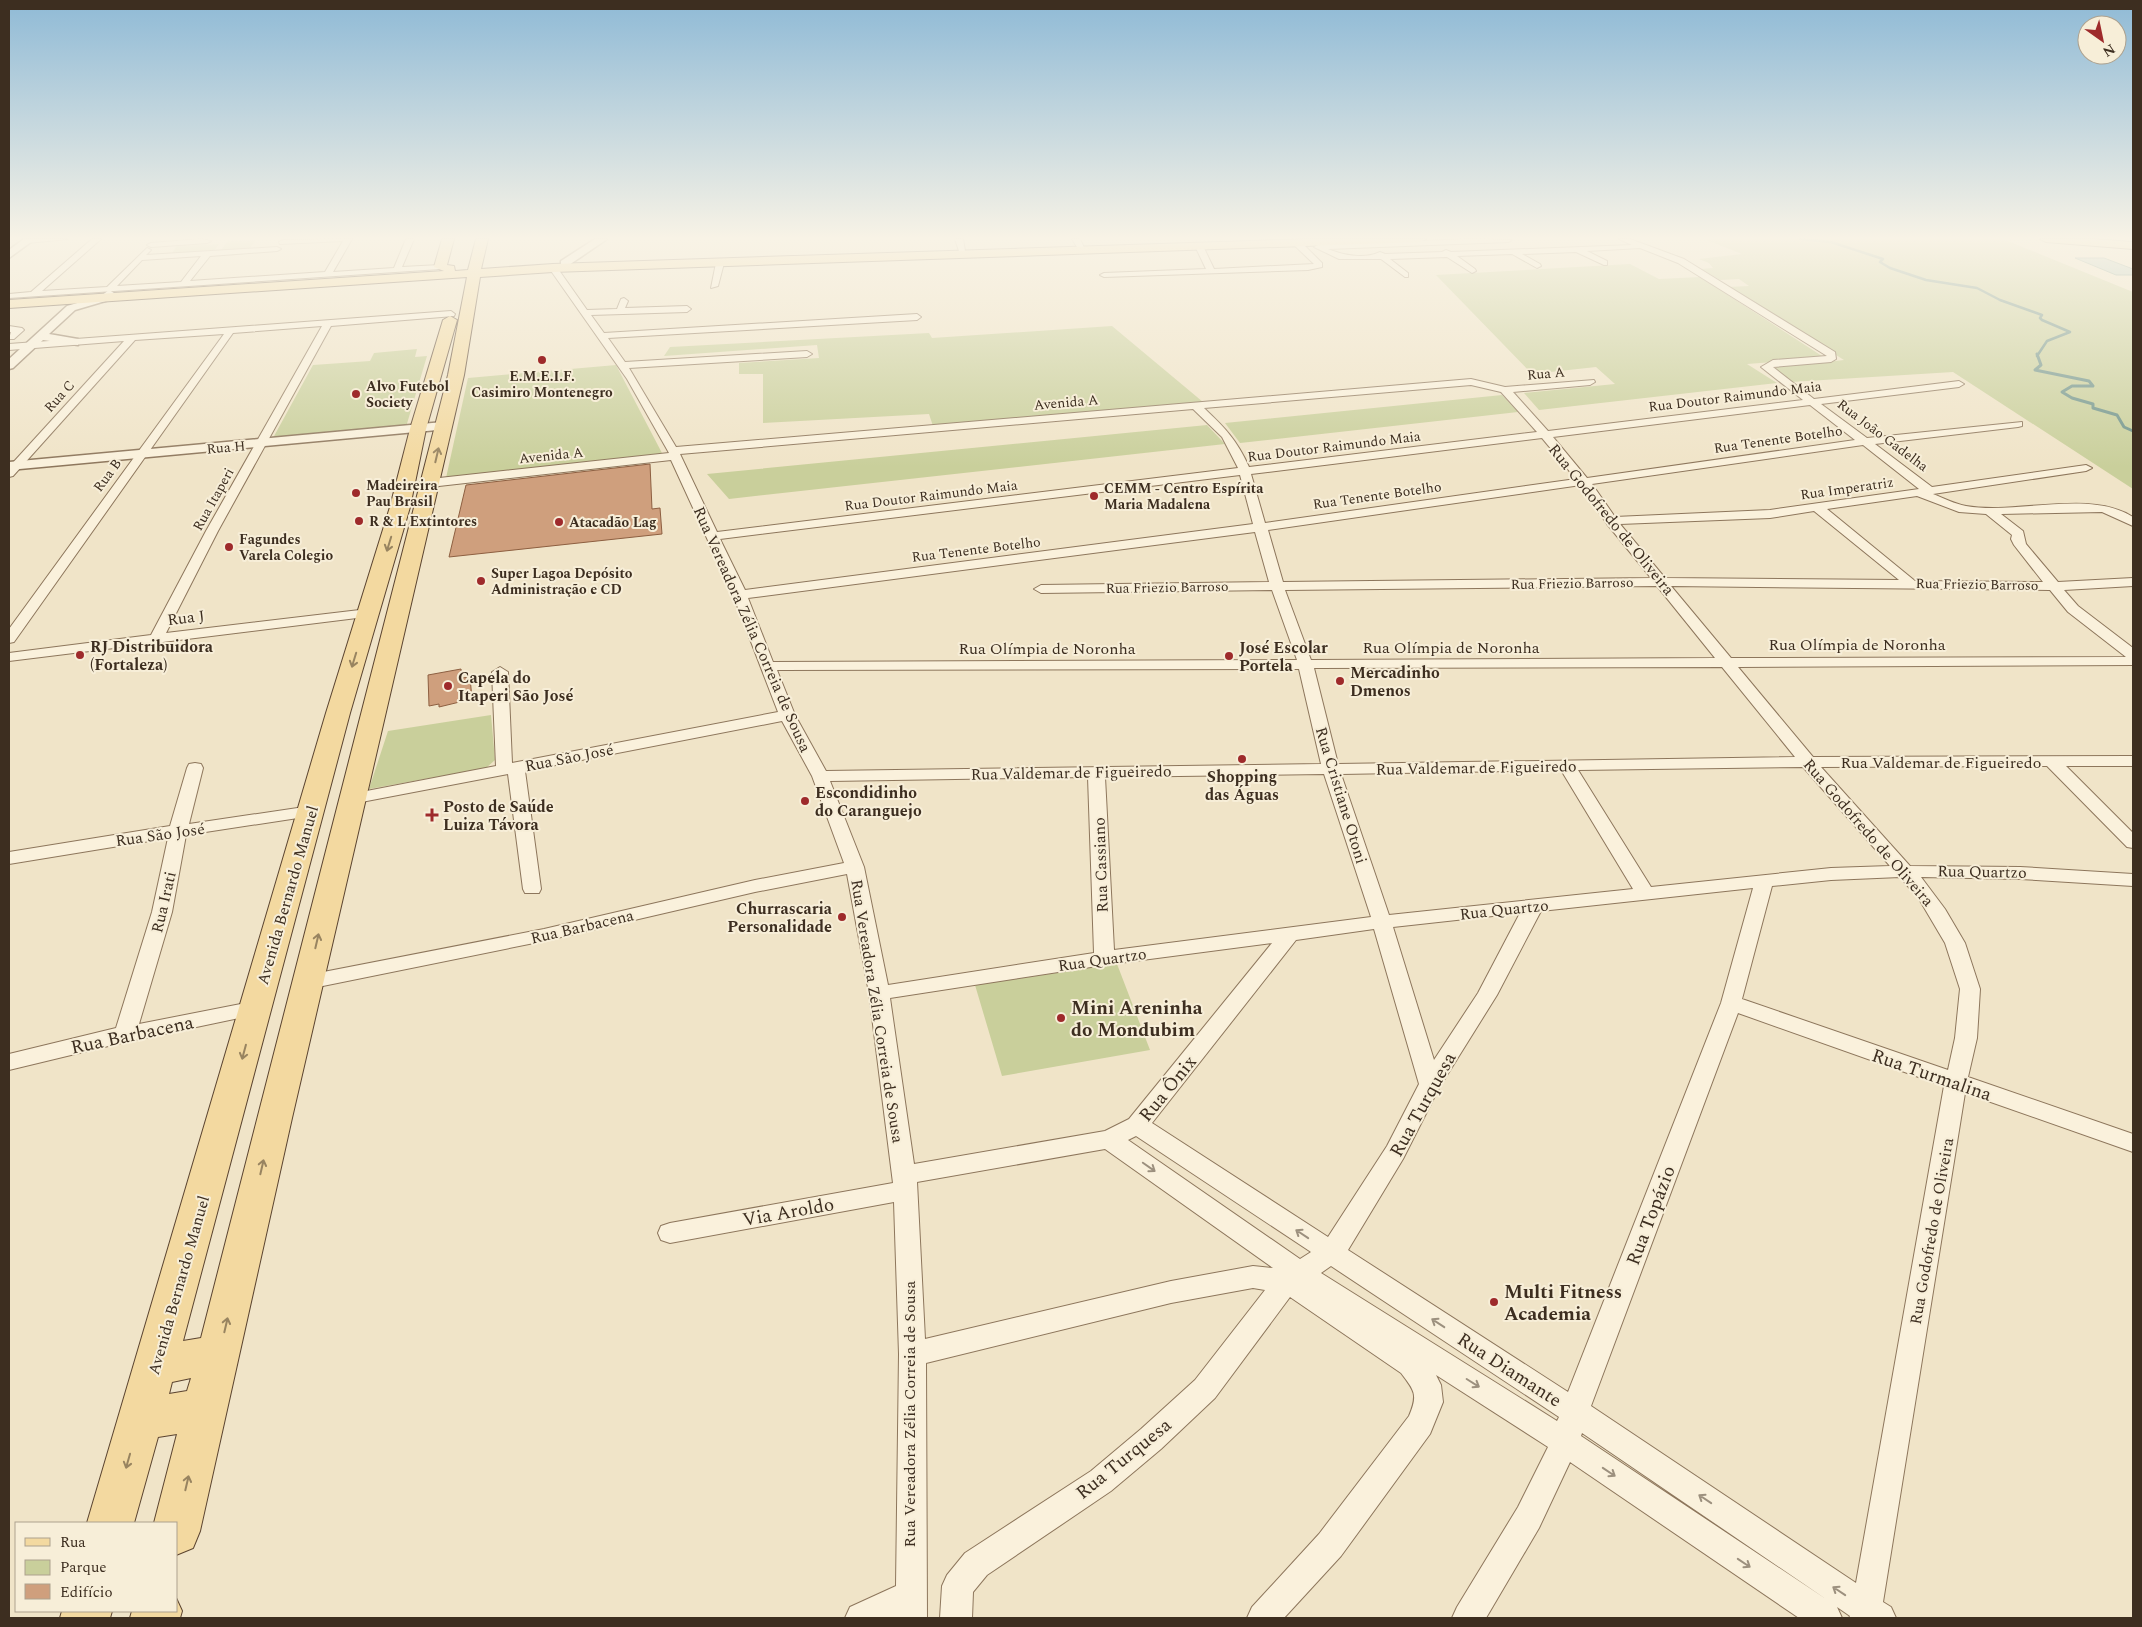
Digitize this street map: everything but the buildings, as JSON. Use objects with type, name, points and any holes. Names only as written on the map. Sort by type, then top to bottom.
[{"type":"main road","name":"Avenida Bernardo Manuel","points":[[111,1522],[340,705],[400,507],[418,429],[451,315]]},
{"type":"main road","points":[[178,1522],[351,800],[444,426],[467,315]]},
{"type":"main road","points":[[340,705],[376,700]]},
{"type":"main road","points":[[156,1365],[219,1354]]},
{"type":"main road","points":[[140,1418],[204,1410]]},
{"type":"street","points":[[9,365],[63,315]]},
{"type":"street","points":[[9,347],[438,315]]},
{"type":"street","name":"Rua Vereadora Zélia Correia de Sousa","points":[[586,315],[623,365],[674,454],[740,595],[788,715],[820,776],[855,867],[878,993],[905,1182],[912,1354],[910,1607]]},
{"type":"street","points":[[766,326],[767,315]]},
{"type":"street","name":"Rua João Gadelha","points":[[1769,315],[1833,357],[1773,363],[1766,367],[1767,369],[1812,402],[1924,492],[1963,509],[1990,511],[2103,508],[2120,513],[2133,522]]},
{"type":"street","points":[[602,336],[917,317]]},
{"type":"street","name":"Rua Itaperi","points":[[156,639],[212,531],[328,323]]},
{"type":"street","name":"Rua B","points":[[9,639],[231,330]]},
{"type":"street","points":[[9,334],[42,334],[49,339],[74,342]]},
{"type":"street","name":"Rua C","points":[[11,469],[132,338]]},
{"type":"street","points":[[623,365],[807,354]]},
{"type":"street","name":"Rua A","points":[[1505,390],[1590,382]]},
{"type":"street","name":"Avenida A","points":[[430,483],[674,454],[1461,383],[1481,384],[1505,390]]},
{"type":"street","name":"Rua Doutor Raimundo Maia","points":[[712,536],[1959,384]]},
{"type":"street","name":"Rua Godofredo de Oliveira","points":[[1505,390],[1528,413],[1584,482],[1611,522],[1663,582],[1808,762],[1926,894],[1955,942],[1970,989],[1966,1038],[1956,1083],[1870,1615]]},
{"type":"street","name":"Rua Cristiane Otoni","points":[[1196,406],[1226,435],[1234,446],[1245,472],[1262,527],[1277,586],[1306,665],[1331,769],[1382,922],[1430,1084]]},
{"type":"street","name":"Rua Tenente Botelho","points":[[740,595],[1262,527],[1863,442],[2018,424]]},
{"type":"street","name":"Rua H","points":[[11,469],[444,426]]},
{"type":"street","name":"Rua Imperatriz","points":[[1611,522],[1738,516],[1818,508],[2086,468]]},
{"type":"street","points":[[1818,508],[1910,583]]},
{"type":"street","points":[[1990,511],[2020,534],[2017,539],[2020,545],[2073,609],[2133,655]]},
{"type":"street","name":"Rua Friezio Barroso","points":[[1041,589],[1663,582],[1910,583],[2055,586],[2133,582]]},
{"type":"street","name":"Rua J","points":[[9,657],[368,613]]},
{"type":"street","name":"Rua Olímpia de Noronha","points":[[770,666],[2133,661]]},
{"type":"street","points":[[500,672],[510,768],[532,889]]},
{"type":"street","name":"Rua São José","points":[[351,800],[788,715]]},
{"type":"street","name":"Rua Valdemar de Figueiredo","points":[[820,776],[1808,762],[2133,761]]},
{"type":"street","points":[[2052,762],[2133,843]]},
{"type":"street","points":[[1566,765],[1646,895]]},
{"type":"street","name":"Rua Irati","points":[[125,1034],[162,912],[178,831],[195,768]]},
{"type":"street","name":"Rua Cassiano","points":[[1096,772],[1104,958]]},
{"type":"street","name":"Rua São José","points":[[9,858],[311,810]]},
{"type":"street","name":"Rua Barbacena","points":[[308,982],[544,935],[755,886],[855,867]]},
{"type":"street","name":"Rua Quartzo","points":[[878,993],[1104,958],[1382,922],[1764,881],[1904,870],[2039,872],[2133,880]]},
{"type":"street","name":"Rua Topázio","points":[[1468,1618],[1506,1558],[1566,1442],[1575,1411],[1731,1003],[1764,881]]},
{"type":"street","name":"Rua Turquesa","points":[[956,1618],[958,1586],[976,1564],[1101,1480],[1151,1439],[1205,1389],[1293,1277],[1330,1253],[1343,1238],[1395,1152],[1430,1084],[1487,995],[1534,906]]},
{"type":"street","name":"Rua Ônix","points":[[905,1182],[1109,1139],[1137,1125],[1290,934]]},
{"type":"street","name":"Rua Turmalina","points":[[1731,1003],[1956,1083],[2133,1143]]},
{"type":"street","name":"Rua Barbacena","points":[[9,1062],[125,1034],[256,1008]]},
{"type":"street","name":"Rua Diamante","points":[[1137,1125],[1330,1253],[1575,1411],[1870,1615]]},
{"type":"street","name":"Rua Diamante","points":[[1109,1139],[1293,1277],[1566,1442],[1826,1618]]},
{"type":"street","name":"Via Aroldo","points":[[670,1233],[905,1182]]},
{"type":"street","points":[[912,1354],[1171,1292],[1254,1277],[1293,1277],[1411,1364],[1427,1385],[1429,1402],[1420,1425],[1330,1545],[1275,1608],[1263,1618]]},
{"type":"street","points":[[861,1618],[910,1607]]},
{"type":"green space","points":[[1475,315],[1759,315],[1825,358],[1747,364],[1777,383],[1539,410],[1524,393],[1615,384],[1596,367],[1532,374]]},
{"type":"green space","points":[[1772,315],[2133,315],[2133,489],[1953,372],[1791,382],[1773,370],[1777,367],[1844,360]]},
{"type":"green space","points":[[1112,326],[1203,402],[933,426],[929,414],[763,423],[763,374],[739,374],[739,363],[819,358],[817,345],[664,356],[670,347],[929,333],[932,338]]},
{"type":"green space","name":"Alvo Futebol Society","points":[[417,349],[415,357],[427,356],[406,427],[273,438],[313,365],[370,361],[374,353]]},
{"type":"green space","points":[[616,365],[663,455],[446,478],[468,378]]},
{"type":"green space","points":[[1502,395],[1518,412],[1240,443],[1225,423]]},
{"type":"green space","points":[[1207,425],[1225,444],[729,499],[707,474]]},
{"type":"green space","points":[[491,715],[495,760],[486,768],[369,789],[388,731]]},
{"type":"green space","name":"Mini Areninha do Mondubim","points":[[1117,964],[1150,1050],[1002,1076],[975,985]]},
{"type":"waterway","points":[[2037,355],[2047,341],[2070,332],[2042,320],[2040,318],[2042,315]]},
{"type":"waterway","points":[[2037,355],[2041,365],[2035,370],[2089,381],[2093,386],[2072,386],[2062,392],[2072,398],[2093,404],[2093,408],[2117,415],[2124,427],[2133,431]]},
{"type":"place","name":"E.M.E.I.F. Casimiro Montenegro","points":[[542,360]]},
{"type":"place","name":"Alvo Futebol Society","points":[[356,394]]},
{"type":"place","name":"Madeireira Pau Brasil","points":[[356,493]]},
{"type":"place","name":"CEMM - Centro Espírita Maria Madalena","points":[[1094,496]]},
{"type":"place","name":"R & L Extintores","points":[[359,521]]},
{"type":"place","name":"Atacadão Lag","points":[[559,522]]},
{"type":"place","name":"Fagundes Varela Colegio","points":[[229,547]]},
{"type":"place","name":"Super Lagoa Depósito Administração e CD","points":[[481,581]]},
{"type":"place","name":"RJ Distribuidora (Fortaleza)","points":[[80,655]]},
{"type":"place","name":"José Escolar Portela","points":[[1229,656]]},
{"type":"place","name":"Mercadinho Dmenos","points":[[1340,681]]},
{"type":"place","name":"Capela do Itaperi São José","points":[[448,686]]},
{"type":"place","name":"Shopping das Águas","points":[[1242,759]]},
{"type":"place","name":"Escondidinho do Caranguejo","points":[[805,801]]},
{"type":"place","name":"Posto de Saúde Luiza Távora","points":[[432,815]]},
{"type":"place","name":"Churrascaria Personalidade","points":[[842,917]]},
{"type":"place","name":"Mini Areninha do Mondubim","points":[[1061,1018]]},
{"type":"place","name":"Multi Fitness Academia","points":[[1494,1302]]}]
